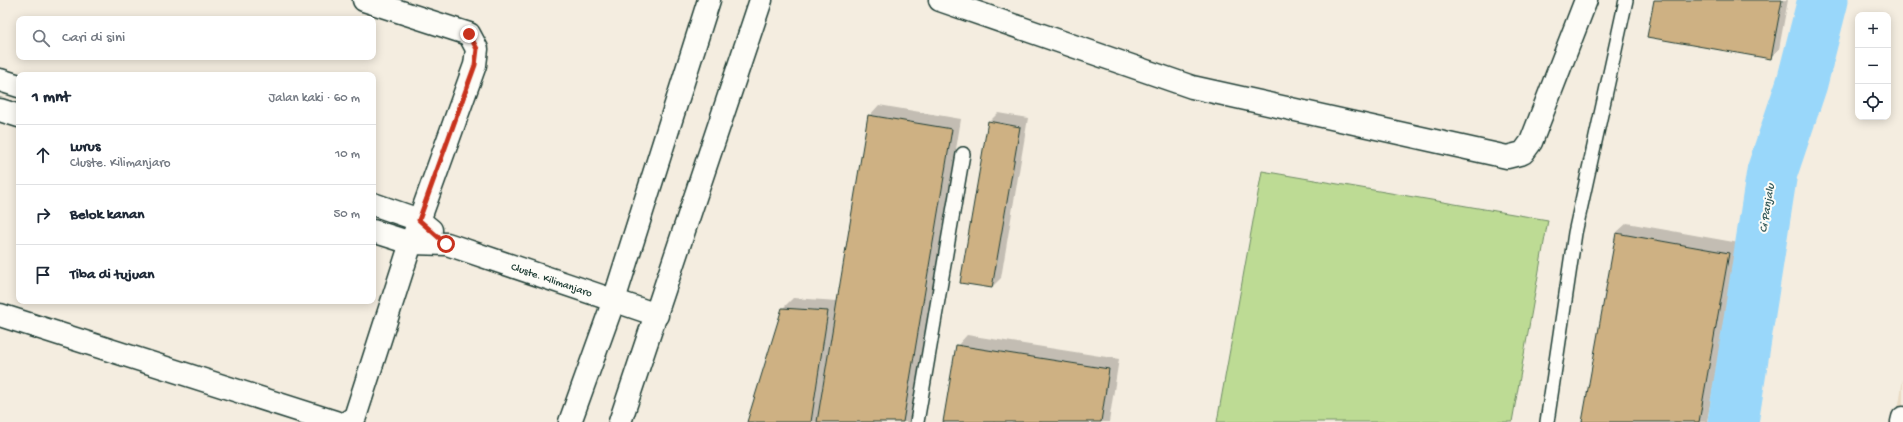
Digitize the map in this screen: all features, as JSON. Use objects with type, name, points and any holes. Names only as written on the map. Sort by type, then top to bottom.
[{"type":"street","points":[[346,422],[355,417],[411,243],[475,65],[477,49],[469,34],[364,0]]},
{"type":"street","points":[[570,422],[614,300],[709,0]]},
{"type":"street","points":[[620,422],[761,0]]},
{"type":"street","points":[[940,0],[1192,87],[1507,156],[1523,153],[1531,142],[1586,0]]},
{"type":"street","points":[[0,80],[16,85]]},
{"type":"street","points":[[0,110],[16,115]]},
{"type":"street","name":"Cluste. Kilimanjaro","points":[[376,205],[419,220],[446,244]]},
{"type":"street","name":"Cluste. Kilimanjaro","points":[[376,232],[411,243],[446,244],[657,315]]},
{"type":"street","points":[[0,315],[336,422]]},
{"type":"street","points":[[1902,422],[1903,418]]},
{"type":"lane","points":[[1547,422],[1575,233],[1626,0]]},
{"type":"lane","points":[[917,422],[963,154]]},
{"type":"shaded area","points":[[1903,379],[1903,422],[1896,422]]},
{"type":"green space","points":[[1262,171],[1548,220],[1512,422],[1217,422]]},
{"type":"building","points":[[1654,0],[1782,0],[1771,59],[1647,37]]},
{"type":"building","points":[[868,115],[952,129],[903,422],[817,422]]},
{"type":"building","points":[[988,121],[1020,127],[992,288],[960,283]]},
{"type":"building","points":[[1616,233],[1729,253],[1699,422],[1582,422]]},
{"type":"building","points":[[782,308],[828,311],[811,422],[747,422]]},
{"type":"building","points":[[956,345],[1109,369],[1101,422],[943,422]]},
{"type":"waterway","name":"Ci Panjalu","points":[[1733,422],[1772,172],[1802,83],[1823,0]]},
{"type":"route","points":[[446,244],[419,220],[475,65],[477,49],[469,34]]}]
